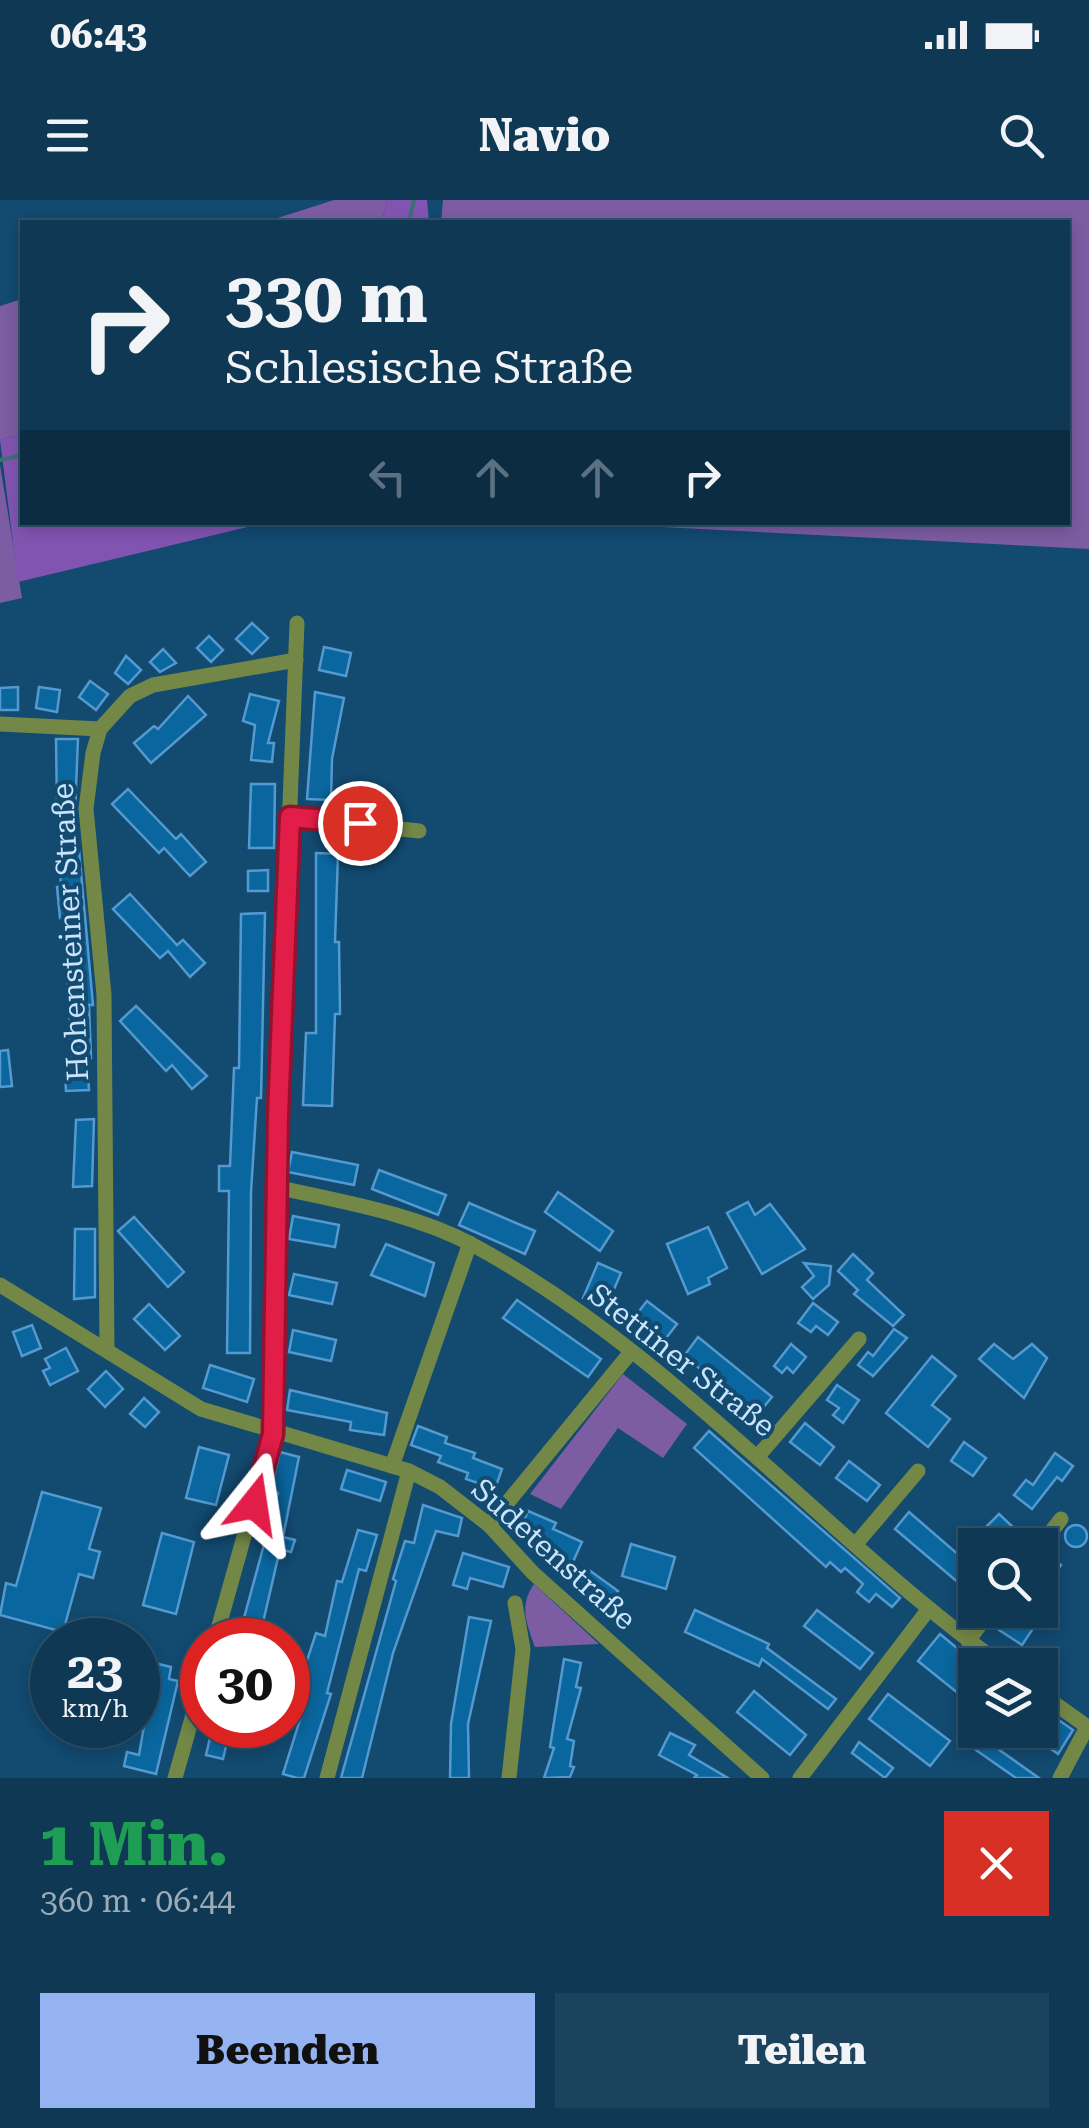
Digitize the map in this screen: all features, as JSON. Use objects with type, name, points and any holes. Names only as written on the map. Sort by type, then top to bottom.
[{"type":"street","points":[[221,1618],[273,1434],[276,1187],[297,623]]},
{"type":"street","points":[[0,724],[100,729],[130,696],[153,685],[296,660]]},
{"type":"street","name":"Hohensteiner Straße","points":[[100,729],[86,809],[104,995],[106,1350]]},
{"type":"street","points":[[290,817],[419,831]]},
{"type":"street","name":"Stettiner Straße","points":[[276,1187],[367,1207],[470,1244],[556,1295],[758,1455],[928,1610],[978,1648]]},
{"type":"street","points":[[392,1466],[470,1244]]},
{"type":"street","name":"Sudetenstraße","points":[[0,1285],[201,1409],[273,1434],[408,1471],[440,1487],[488,1525],[533,1573],[760,1777]]},
{"type":"street","points":[[758,1455],[858,1338]]},
{"type":"street","points":[[488,1525],[632,1352]]},
{"type":"street","points":[[327,1778],[408,1471]]},
{"type":"street","points":[[855,1545],[918,1471]]},
{"type":"street","points":[[1054,1528],[1061,1519]]},
{"type":"street","points":[[510,1778],[523,1650],[515,1602]]},
{"type":"street","points":[[800,1778],[928,1610]]},
{"type":"street","points":[[968,1641],[978,1628]]},
{"type":"street","points":[[1058,1706],[1088,1728],[1060,1778]]},
{"type":"street","points":[[175,1778],[184,1748]]},
{"type":"shaded area","points":[[334,200],[387,200],[382,220],[271,220]]},
{"type":"shaded area","points":[[387,200],[427,200],[429,220],[382,220]]},
{"type":"shaded area","points":[[443,200],[1089,200],[1089,549],[623,525],[1070,525],[1070,220],[441,220]]},
{"type":"shaded area","points":[[20,300],[20,435],[0,440],[0,306]]},
{"type":"shaded area","points":[[20,435],[20,525],[256,525],[18,582],[0,440]]},
{"type":"shaded area","points":[[0,465],[22,598],[0,603]]},
{"type":"shaded area","points":[[623,1374],[687,1424],[663,1458],[618,1428],[561,1509],[530,1494]]},
{"type":"shaded area","points":[[534,1584],[599,1644],[535,1647],[525,1607]]},
{"type":"building","points":[[252,623],[268,638],[252,654],[236,639]]},
{"type":"building","points":[[209,636],[223,650],[211,662],[197,648]]},
{"type":"building","points":[[324,647],[351,653],[346,676],[319,670]]},
{"type":"building","points":[[163,649],[176,663],[160,672],[150,662]]},
{"type":"building","points":[[126,656],[141,670],[128,684],[115,673]]},
{"type":"building","points":[[90,681],[108,694],[96,710],[79,697]]},
{"type":"building","points":[[18,687],[18,710],[0,710],[0,688]]},
{"type":"building","points":[[39,687],[60,690],[57,712],[36,708]]},
{"type":"building","points":[[315,692],[344,698],[332,759],[331,800],[307,799]]},
{"type":"building","points":[[250,694],[279,701],[268,743],[274,743],[272,762],[251,760],[255,725],[243,721]]},
{"type":"building","points":[[188,696],[206,715],[151,763],[134,743],[154,726],[158,729]]},
{"type":"building","points":[[56,739],[78,739],[75,812],[57,811]]},
{"type":"building","points":[[251,784],[275,784],[274,848],[249,848]]},
{"type":"building","points":[[128,789],[176,839],[181,834],[206,862],[190,876],[164,848],[159,853],[112,804]]},
{"type":"building","points":[[79,850],[93,1005],[89,1005],[91,1058],[87,1058],[89,1090],[66,1091],[64,1059],[72,1058],[67,978],[72,977],[68,917],[60,918],[57,887],[61,886],[59,851]]},
{"type":"building","points":[[316,853],[338,854],[335,942],[339,942],[340,1014],[335,1014],[332,1106],[303,1105],[306,1033],[316,1033]]},
{"type":"building","points":[[268,870],[268,891],[248,891],[248,871]]},
{"type":"building","points":[[130,894],[177,945],[183,940],[205,963],[190,977],[168,951],[160,958],[113,909]]},
{"type":"building","points":[[265,913],[261,1098],[257,1098],[251,1192],[250,1353],[227,1353],[229,1191],[219,1191],[219,1166],[230,1166],[234,1068],[239,1068],[241,914]]},
{"type":"building","points":[[136,1006],[207,1076],[192,1089],[172,1065],[166,1071],[120,1021]]},
{"type":"building","points":[[8,1050],[12,1086],[0,1087],[0,1051]]},
{"type":"building","points":[[94,1119],[92,1186],[73,1187],[76,1120]]},
{"type":"building","points":[[292,1152],[358,1165],[354,1185],[288,1172]]},
{"type":"building","points":[[379,1170],[446,1195],[438,1215],[372,1189]]},
{"type":"building","points":[[558,1192],[613,1231],[600,1251],[545,1212]]},
{"type":"building","points":[[748,1202],[755,1215],[770,1204],[805,1249],[762,1274],[727,1213]]},
{"type":"building","points":[[469,1203],[535,1231],[525,1254],[459,1225]]},
{"type":"building","points":[[293,1216],[339,1225],[335,1247],[289,1239]]},
{"type":"building","points":[[134,1217],[184,1272],[168,1287],[118,1231]]},
{"type":"building","points":[[708,1227],[727,1268],[708,1278],[710,1284],[688,1294],[667,1244]]},
{"type":"building","points":[[75,1229],[95,1229],[95,1297],[74,1299]]},
{"type":"building","points":[[386,1244],[434,1263],[425,1296],[371,1275]]},
{"type":"building","points":[[853,1254],[873,1273],[867,1280],[904,1315],[893,1326],[854,1294],[858,1290],[838,1271]]},
{"type":"building","points":[[598,1263],[621,1273],[606,1308],[583,1298]]},
{"type":"building","points":[[804,1263],[831,1266],[829,1285],[813,1299],[802,1287],[814,1276]]},
{"type":"building","points":[[294,1274],[337,1283],[332,1304],[289,1295]]},
{"type":"building","points":[[517,1300],[601,1359],[588,1377],[503,1318]]},
{"type":"building","points":[[647,1301],[677,1324],[663,1342],[633,1319]]},
{"type":"building","points":[[813,1303],[838,1322],[828,1335],[816,1326],[811,1332],[798,1323]]},
{"type":"building","points":[[149,1304],[180,1336],[165,1350],[134,1319]]},
{"type":"building","points":[[32,1325],[41,1348],[22,1356],[13,1332]]},
{"type":"building","points":[[894,1329],[907,1338],[873,1376],[858,1365],[868,1352],[873,1356]]},
{"type":"building","points":[[293,1330],[336,1340],[331,1361],[289,1352]]},
{"type":"building","points":[[698,1337],[772,1397],[757,1415],[684,1356]]},
{"type":"building","points":[[791,1344],[806,1357],[793,1373],[787,1367],[782,1373],[774,1366]]},
{"type":"building","points":[[994,1344],[1013,1359],[1032,1344],[1047,1358],[1024,1398],[979,1359]]},
{"type":"building","points":[[66,1348],[78,1371],[50,1385],[43,1371],[50,1368],[45,1359]]},
{"type":"building","points":[[932,1356],[956,1376],[932,1405],[950,1419],[928,1447],[886,1413]]},
{"type":"building","points":[[210,1365],[254,1379],[247,1402],[203,1388]]},
{"type":"building","points":[[106,1371],[123,1389],[105,1407],[88,1389]]},
{"type":"building","points":[[837,1385],[859,1400],[843,1423],[833,1415],[839,1408],[827,1400]]},
{"type":"building","points":[[290,1390],[387,1413],[384,1435],[350,1430],[351,1422],[287,1410]]},
{"type":"building","points":[[144,1398],[159,1412],[145,1427],[130,1414]]},
{"type":"building","points":[[805,1423],[834,1447],[820,1465],[790,1442]]},
{"type":"building","points":[[418,1426],[447,1437],[445,1443],[475,1453],[473,1458],[502,1469],[495,1489],[466,1479],[468,1473],[438,1462],[441,1456],[411,1445]]},
{"type":"building","points":[[709,1431],[900,1598],[892,1607],[876,1594],[869,1602],[857,1592],[863,1584],[845,1568],[841,1572],[830,1562],[826,1567],[694,1448]]},
{"type":"building","points":[[964,1442],[986,1458],[973,1476],[951,1461]]},
{"type":"building","points":[[199,1447],[229,1455],[216,1505],[186,1498]]},
{"type":"building","points":[[280,1452],[299,1457],[283,1537],[295,1540],[291,1552],[280,1549],[264,1618],[244,1618],[278,1493],[270,1491]]},
{"type":"building","points":[[1055,1453],[1073,1466],[1062,1481],[1057,1477],[1032,1509],[1014,1495],[1026,1480],[1033,1485]]},
{"type":"building","points":[[849,1461],[880,1485],[867,1501],[836,1478]]},
{"type":"building","points":[[347,1470],[386,1482],[380,1501],[341,1489]]},
{"type":"building","points":[[42,1492],[101,1508],[89,1549],[100,1552],[93,1578],[79,1574],[67,1618],[30,1618],[30,1623],[0,1615],[6,1583],[16,1586]]},
{"type":"building","points":[[423,1505],[462,1518],[458,1536],[436,1531],[393,1653],[362,1778],[341,1778],[396,1581],[393,1579],[405,1541],[414,1543]]},
{"type":"building","points":[[528,1511],[556,1523],[553,1529],[582,1542],[572,1564],[543,1551],[547,1544],[519,1532]]},
{"type":"building","points":[[909,1512],[958,1554],[958,1582],[895,1529]]},
{"type":"building","points":[[999,1514],[1014,1528],[985,1528]]},
{"type":"building","points":[[1076,1525],[1084,1528],[1084,1544],[1076,1547],[1068,1544],[1065,1536],[1068,1528]]},
{"type":"building","points":[[358,1530],[377,1535],[366,1571],[359,1569],[327,1693],[331,1694],[304,1778],[297,1778],[283,1774],[291,1748],[310,1748],[310,1651],[316,1633],[325,1636],[337,1581],[342,1582]]},
{"type":"building","points":[[162,1533],[194,1542],[176,1614],[143,1605]]},
{"type":"building","points":[[631,1544],[675,1557],[666,1589],[622,1576]]},
{"type":"building","points":[[463,1553],[509,1567],[503,1587],[470,1578],[467,1589],[453,1585]]},
{"type":"building","points":[[589,1570],[618,1591],[610,1601],[582,1580]]},
{"type":"building","points":[[695,1610],[769,1644],[767,1648],[836,1699],[828,1709],[762,1659],[759,1666],[685,1632]]},
{"type":"building","points":[[817,1610],[873,1653],[860,1669],[804,1626]]},
{"type":"building","points":[[469,1617],[491,1621],[468,1724],[469,1778],[450,1778],[451,1724]]},
{"type":"building","points":[[996,1628],[1033,1628],[1022,1645]]},
{"type":"building","points":[[940,1634],[958,1649],[958,1693],[918,1661]]},
{"type":"building","points":[[564,1659],[581,1663],[576,1687],[581,1688],[567,1739],[574,1741],[570,1766],[574,1767],[570,1777],[544,1778],[554,1748],[550,1747]]},
{"type":"building","points":[[160,1664],[171,1667],[169,1679],[178,1681],[156,1774],[124,1766],[127,1752],[139,1755],[140,1748],[160,1748]]},
{"type":"building","points":[[754,1691],[806,1735],[790,1755],[737,1712]]},
{"type":"building","points":[[888,1694],[950,1741],[930,1766],[869,1719]]},
{"type":"building","points":[[1058,1720],[1073,1730],[1058,1754],[1050,1748],[1058,1748]]},
{"type":"building","points":[[670,1733],[695,1745],[689,1755],[728,1778],[694,1778],[697,1775],[659,1755]]},
{"type":"building","points":[[859,1742],[893,1768],[885,1778],[852,1753]]},
{"type":"building","points":[[208,1748],[226,1748],[223,1759],[206,1755]]},
{"type":"building","points":[[973,1748],[997,1748],[1039,1778],[1016,1778]]},
{"type":"waterway","points":[[409,220],[414,200]]},
{"type":"waterway","points":[[0,460],[20,455]]},
{"type":"route","points":[[254,1504],[273,1434],[278,1115],[290,817],[360,823]]}]
